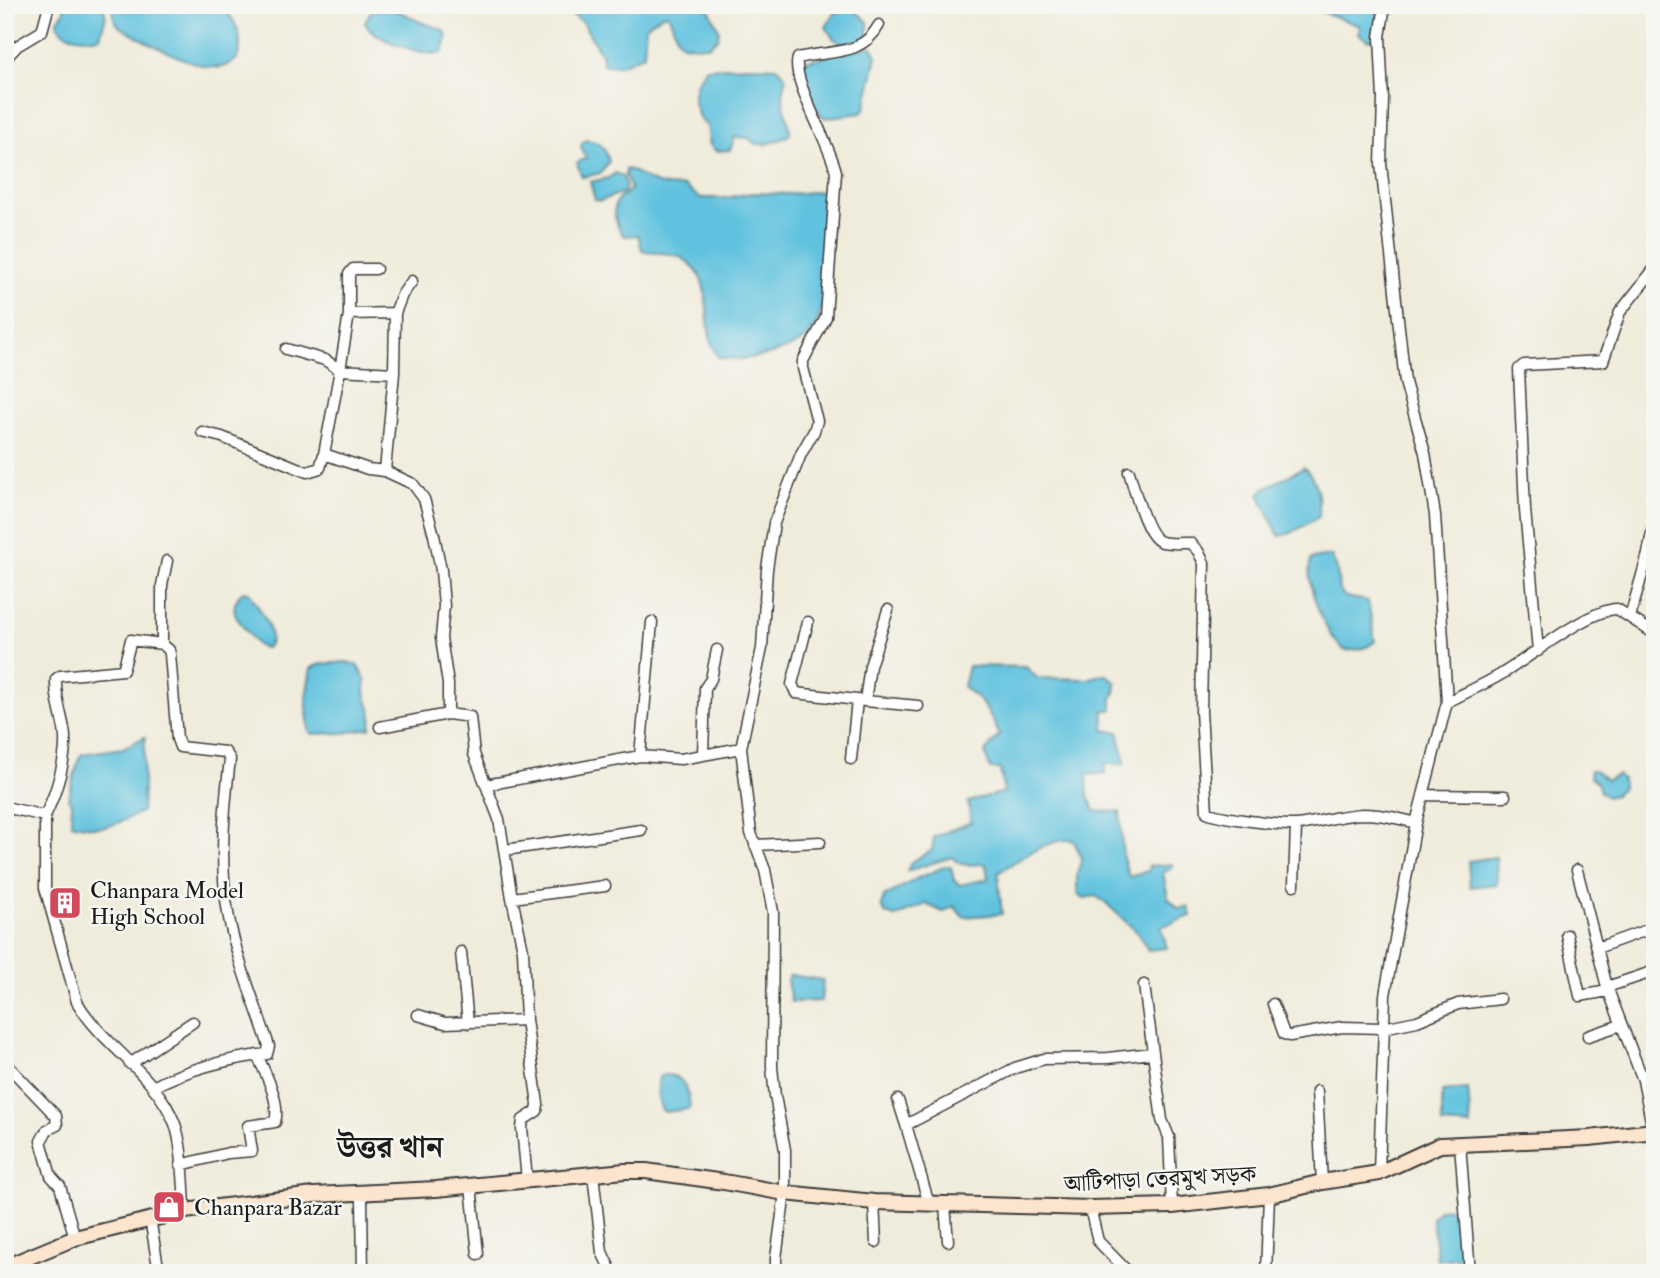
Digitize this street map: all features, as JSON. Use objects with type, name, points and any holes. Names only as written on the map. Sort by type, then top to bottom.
[{"type":"main road","name":"আটিপাড়া তেরমুখ সড়ক","points":[[5,1267],[75,1238],[150,1218],[185,1210],[314,1195],[471,1186],[646,1171],[785,1193],[874,1202],[1090,1208],[1172,1206],[1269,1195],[1322,1182],[1379,1173],[1440,1145],[1589,1138],[1654,1131]]},
{"type":"street","points":[[5,59],[17,46],[42,31],[49,5]]},
{"type":"street","points":[[1379,1173],[1385,995],[1416,823],[1447,702],[1435,515],[1425,453],[1405,382],[1381,164],[1383,99],[1380,37],[1385,5]]},
{"type":"street","points":[[776,1273],[785,1193],[785,1150],[772,1067],[773,912],[765,870],[755,845],[747,805],[741,748],[762,648],[767,569],[774,523],[817,421],[803,361],[823,327],[827,307],[836,172],[795,65],[798,58],[866,43],[878,25]]},
{"type":"street","points":[[1538,652],[1525,510],[1519,369],[1524,365],[1602,361],[1620,312],[1655,268]]},
{"type":"street","points":[[202,432],[222,437],[307,472],[320,468],[349,314],[349,274],[353,269],[376,270]]},
{"type":"street","points":[[385,471],[394,373],[395,313],[412,281]]},
{"type":"street","points":[[349,314],[395,313]]},
{"type":"street","points":[[286,349],[325,360],[340,370],[394,373]]},
{"type":"street","points":[[324,454],[368,469],[385,471],[413,484],[424,499],[434,535],[444,606],[441,638],[448,684],[448,715]]},
{"type":"street","points":[[1129,472],[1146,523],[1155,539],[1160,542],[1190,543],[1204,563],[1201,701],[1207,812],[1224,817],[1296,825],[1366,814],[1386,815],[1416,823]]},
{"type":"street","points":[[1630,617],[1655,516]]},
{"type":"street","points":[[162,644],[162,585],[167,561]]},
{"type":"street","points":[[1447,702],[1498,676],[1601,611],[1617,609],[1655,635]]},
{"type":"street","points":[[851,759],[861,701],[888,610]]},
{"type":"street","points":[[640,756],[652,622]]},
{"type":"street","points":[[808,622],[792,684],[796,693],[918,706]]},
{"type":"street","points":[[152,1087],[170,1078],[267,1054],[270,1046],[240,962],[231,926],[224,868],[224,810],[230,759],[225,752],[180,747],[169,650],[162,644],[131,640],[123,670],[60,676],[56,679],[56,696],[65,732],[64,752],[56,793],[44,816],[45,888],[77,1002],[86,1018],[152,1087],[176,1125],[185,1210]]},
{"type":"street","points":[[703,755],[705,688],[711,679],[717,650]]},
{"type":"street","points":[[380,727],[448,715],[470,717],[474,754],[499,819],[523,950],[526,1020],[538,1104],[537,1111],[523,1120],[527,1180]]},
{"type":"street","points":[[486,785],[640,756],[681,759],[741,748]]},
{"type":"street","points":[[1423,795],[1504,796]]},
{"type":"street","points":[[5,807],[44,816]]},
{"type":"street","points":[[1294,885],[1296,825]]},
{"type":"street","points":[[505,850],[604,838],[641,830]]},
{"type":"street","points":[[755,845],[820,842]]},
{"type":"street","points":[[1577,870],[1607,989],[1643,1080],[1654,1131]]},
{"type":"street","points":[[512,898],[605,886]]},
{"type":"street","points":[[1597,948],[1655,928]]},
{"type":"street","points":[[1567,935],[1580,996],[1655,971]]},
{"type":"street","points":[[461,951],[468,1023]]},
{"type":"street","points":[[1144,985],[1162,1120],[1169,1137],[1172,1206]]},
{"type":"street","points":[[1272,1004],[1284,1034],[1290,1036],[1342,1027],[1383,1028],[1417,1021],[1458,1004],[1500,999]]},
{"type":"street","points":[[418,1015],[445,1023],[526,1020]]},
{"type":"street","points":[[130,1064],[193,1022]]},
{"type":"street","points":[[1588,1036],[1621,1025]]},
{"type":"street","points":[[906,1125],[1015,1068],[1044,1059],[1108,1058],[1152,1053]]},
{"type":"street","points":[[181,1165],[228,1153],[252,1151],[248,1126],[275,1122],[277,1112],[271,1085],[257,1055]]},
{"type":"street","points":[[6,1064],[56,1116],[57,1125],[47,1130],[41,1140],[51,1176],[63,1194],[75,1238]]},
{"type":"street","points":[[1317,1091],[1322,1182]]},
{"type":"street","points":[[898,1100],[929,1204]]},
{"type":"street","points":[[1460,1144],[1470,1273]]},
{"type":"street","points":[[593,1174],[602,1252],[612,1273]]},
{"type":"street","points":[[471,1186],[478,1254]]},
{"type":"street","points":[[359,1193],[362,1200],[363,1273]]},
{"type":"street","points":[[1266,1273],[1269,1195]]},
{"type":"street","points":[[874,1202],[876,1242]]},
{"type":"street","points":[[945,1206],[948,1241]]},
{"type":"street","points":[[1090,1208],[1098,1241],[1129,1273]]},
{"type":"street","points":[[150,1218],[159,1273]]},
{"type":"water","points":[[65,5],[102,5],[106,16],[100,37],[81,38],[63,31],[57,21],[63,14]]},
{"type":"water","points":[[111,5],[220,5],[235,23],[240,44],[237,59],[224,66],[212,67],[185,60],[120,27],[115,21]]},
{"type":"water","points":[[559,5],[707,5],[719,30],[718,38],[708,46],[682,43],[668,14],[662,15],[646,26],[644,54],[624,64],[603,64],[601,54],[583,23]]},
{"type":"water","points":[[845,5],[849,5],[868,22],[868,37],[858,43],[843,45],[833,38],[826,27],[834,14],[843,10]]},
{"type":"water","points":[[1303,5],[1370,5],[1378,15],[1375,39],[1368,40],[1359,34],[1360,26]]},
{"type":"water","points":[[386,8],[442,30],[447,37],[442,53],[434,54],[400,46],[370,29],[365,23],[370,12]]},
{"type":"water","points":[[872,47],[877,56],[865,109],[861,113],[825,118],[807,93],[801,62]]},
{"type":"water","points":[[776,67],[784,74],[786,81],[783,98],[790,134],[775,142],[763,144],[757,144],[749,138],[735,137],[730,150],[716,151],[710,145],[707,126],[699,118],[693,99],[696,84],[706,68]]},
{"type":"water","points":[[587,140],[602,146],[609,161],[601,173],[582,177],[577,163],[586,158],[581,148],[582,143]]},
{"type":"water","points":[[626,169],[657,184],[684,186],[700,198],[726,198],[751,193],[791,194],[823,191],[829,194],[832,199],[825,291],[816,324],[809,335],[791,347],[764,356],[738,359],[718,357],[709,332],[704,290],[700,277],[692,266],[675,255],[642,250],[638,235],[624,236],[619,229],[615,205],[618,199],[631,189],[625,175]]},
{"type":"water","points":[[616,173],[623,177],[626,186],[624,192],[600,201],[595,200],[590,182],[608,178]]},
{"type":"water","points":[[1304,467],[1317,490],[1319,517],[1291,533],[1279,536],[1259,494]]},
{"type":"water","points":[[1331,556],[1337,569],[1339,590],[1345,597],[1368,601],[1375,641],[1364,648],[1343,649],[1329,631],[1317,607],[1310,581],[1311,559]]},
{"type":"water","points":[[243,591],[249,592],[269,628],[271,636],[266,648],[256,644],[235,614],[235,603]]},
{"type":"water","points":[[347,662],[357,665],[366,681],[365,694],[372,715],[370,728],[344,733],[312,734],[309,732],[306,697],[311,668],[320,664]]},
{"type":"water","points":[[968,666],[1026,667],[1037,678],[1088,679],[1107,675],[1116,683],[1112,710],[1104,710],[1104,730],[1119,732],[1124,764],[1105,764],[1105,773],[1087,775],[1088,796],[1095,811],[1120,812],[1123,858],[1129,877],[1148,871],[1149,866],[1172,864],[1172,868],[1163,873],[1168,898],[1179,909],[1188,906],[1191,916],[1161,927],[1167,948],[1148,950],[1139,934],[1104,901],[1095,896],[1084,898],[1077,893],[1077,873],[1082,859],[1074,841],[1065,840],[1045,845],[998,873],[1002,914],[963,917],[954,906],[943,912],[926,904],[895,917],[886,914],[881,906],[884,897],[946,866],[951,867],[954,880],[959,885],[988,879],[986,864],[963,864],[952,857],[907,871],[911,862],[932,850],[934,837],[971,822],[968,802],[1004,792],[1000,769],[990,769],[985,752],[999,735],[983,705],[963,686]]},
{"type":"water","points":[[145,737],[142,811],[108,826],[92,827],[71,823],[72,803],[68,799],[82,754],[123,748]]},
{"type":"water","points":[[1590,770],[1595,770],[1606,780],[1617,775],[1622,779],[1622,788],[1615,795],[1607,797],[1600,792],[1597,782],[1590,776]]},
{"type":"water","points":[[1496,857],[1497,884],[1470,887],[1468,861]]},
{"type":"water","points":[[790,975],[823,980],[821,1001],[791,1002],[787,980]]},
{"type":"water","points":[[659,1077],[676,1077],[684,1084],[690,1106],[688,1109],[665,1112],[662,1110],[658,1085]]},
{"type":"water","points":[[1468,1089],[1471,1126],[1442,1124],[1442,1091]]},
{"type":"water","points":[[1458,1208],[1463,1257],[1437,1260],[1432,1218],[1439,1209]]},
{"type":"place","name":"Chanpara Model High School","points":[[65,903]]},
{"type":"place","name":"Chanpara Bazar","points":[[169,1207]]},
{"type":"district","name":"উত্তর খান","points":[[390,1147]]}]
